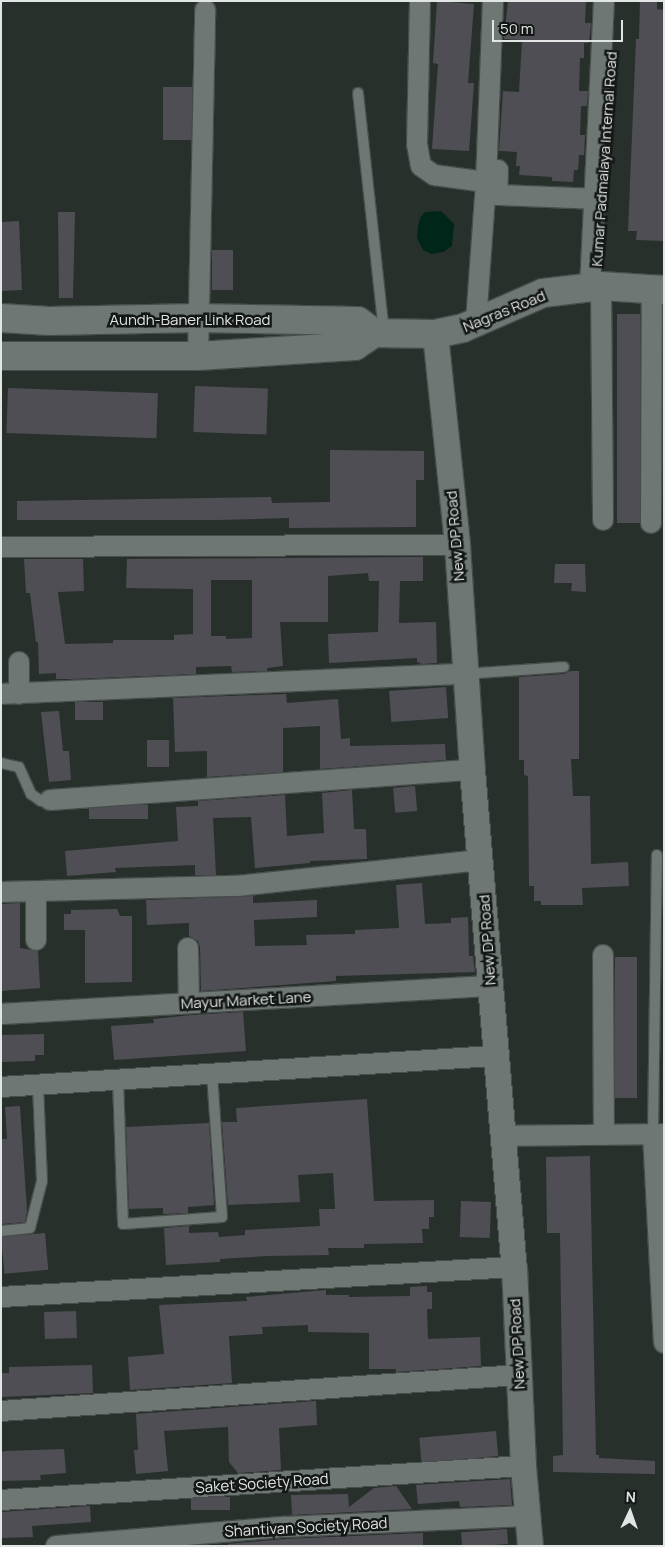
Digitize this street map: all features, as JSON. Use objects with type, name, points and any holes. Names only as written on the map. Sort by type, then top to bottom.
[{"type":"main road","name":"Nagras Road","points":[[435,334],[463,328],[543,293],[596,287],[658,290]]},
{"type":"main road","name":"Aundh-Baner Link Road","points":[[1,318],[49,321],[197,318],[358,321],[379,333],[435,334]]},
{"type":"main road","name":"Aundh-Baner Link Road","points":[[1,356],[198,356],[355,346],[379,333]]},
{"type":"street","points":[[420,1],[418,144],[421,166],[434,175],[486,182]]},
{"type":"street","points":[[476,322],[486,182],[493,1]]},
{"type":"street","points":[[505,1],[497,195],[595,199]]},
{"type":"street","points":[[603,520],[595,199],[604,1]]},
{"type":"street","name":"Kumar Padmalaya Internal Road","points":[[596,287],[615,1]]},
{"type":"street","points":[[198,356],[197,318],[205,10]]},
{"type":"street","points":[[651,523],[658,290]]},
{"type":"street","name":"New DP Road","points":[[435,334],[457,545],[472,770],[514,1267],[522,1466],[530,1546]]},
{"type":"street","points":[[1,546],[457,545]]},
{"type":"street","points":[[19,662],[10,694],[466,674]]},
{"type":"street","points":[[50,800],[472,770]]},
{"type":"street","points":[[1,892],[237,886],[481,860]]},
{"type":"street","points":[[36,892],[36,940]]},
{"type":"street","points":[[188,948],[189,1003]]},
{"type":"street","points":[[603,955],[604,1135]]},
{"type":"street","name":"Mayur Market Lane","points":[[1,1014],[491,986]]},
{"type":"street","points":[[1,1088],[496,1056]]},
{"type":"street","points":[[503,1136],[659,1134],[664,1343]]},
{"type":"street","points":[[1,1297],[514,1267]]},
{"type":"street","points":[[1,1411],[518,1375]]},
{"type":"street","name":"Saket Society Road","points":[[1,1500],[522,1466]]},
{"type":"street","name":"Shantivan Society Road","points":[[56,1546],[284,1527],[527,1516]]},
{"type":"lane","points":[[358,92],[379,333]]},
{"type":"lane","points":[[466,674],[564,667]]},
{"type":"lane","points":[[1,763],[19,767],[31,794],[41,801],[50,800]]},
{"type":"lane","points":[[657,855],[659,1134]]},
{"type":"lane","points":[[118,1080],[123,1224],[222,1217],[212,1074]]},
{"type":"lane","points":[[1,1231],[30,1228],[42,1182],[38,1085]]},
{"type":"shaded area","points":[[441,211],[454,224],[452,246],[443,252],[431,254],[423,250],[417,238],[418,226],[420,218],[425,212]]},
{"type":"building","points":[[437,1],[474,4],[468,83],[474,83],[469,151],[432,149],[438,64],[433,63]]},
{"type":"building","points":[[508,1],[586,1],[585,23],[591,23],[589,43],[584,43],[584,58],[580,58],[579,91],[588,91],[587,106],[581,106],[580,135],[585,135],[584,155],[579,155],[578,170],[574,170],[573,182],[552,181],[552,177],[519,175],[520,166],[516,166],[517,152],[499,151],[503,91],[519,92],[522,40],[504,39]]},
{"type":"building","points":[[640,1],[657,1],[657,9],[664,10],[664,241],[636,240],[637,231],[628,231],[636,39],[639,39]]},
{"type":"building","points":[[163,87],[192,87],[192,140],[163,140]]},
{"type":"building","points":[[58,212],[75,212],[73,298],[59,298]]},
{"type":"building","points":[[19,221],[22,290],[1,291],[1,222]]},
{"type":"building","points":[[212,250],[233,250],[233,290],[212,290]]},
{"type":"building","points":[[617,314],[640,314],[640,523],[617,523]]},
{"type":"building","points":[[195,386],[268,389],[266,435],[193,432]]},
{"type":"building","points":[[8,388],[158,393],[156,438],[6,433]]},
{"type":"building","points":[[330,450],[424,451],[424,480],[416,480],[416,527],[289,528],[289,518],[17,520],[17,501],[271,497],[272,503],[330,502]]},
{"type":"building","points":[[423,557],[423,581],[400,581],[399,623],[436,622],[437,663],[422,664],[417,662],[417,658],[329,663],[328,634],[378,632],[379,581],[369,581],[368,573],[328,576],[328,622],[280,622],[283,666],[267,668],[267,671],[232,672],[231,666],[196,667],[196,674],[56,679],[56,673],[39,674],[38,642],[36,642],[30,593],[26,593],[24,559],[83,559],[84,591],[58,592],[65,644],[113,643],[113,640],[174,640],[174,635],[193,634],[193,589],[126,588],[127,559]],"holes":[[[211,580],[252,580],[252,638],[226,639],[226,636],[211,636]]]},
{"type":"building","points":[[555,564],[585,564],[586,592],[571,591],[572,583],[554,583]]},
{"type":"building","points":[[570,671],[579,671],[579,759],[571,759],[573,796],[590,796],[591,864],[628,862],[629,886],[582,888],[583,905],[541,905],[541,901],[534,901],[534,886],[529,886],[528,776],[524,775],[524,760],[519,760],[519,677],[564,674]]},
{"type":"building","points":[[446,687],[448,718],[391,722],[389,691]]},
{"type":"building","points":[[286,694],[287,703],[338,699],[341,739],[350,738],[350,746],[445,744],[446,760],[320,769],[320,726],[283,728],[283,772],[207,777],[207,751],[175,752],[173,698]]},
{"type":"building","points":[[75,702],[103,702],[103,720],[75,720]]},
{"type":"building","points":[[59,711],[63,751],[69,751],[71,780],[49,782],[41,712]]},
{"type":"building","points":[[147,740],[169,740],[169,767],[147,767]]},
{"type":"building","points":[[415,786],[417,811],[395,813],[393,788]]},
{"type":"building","points":[[352,790],[354,829],[366,829],[367,859],[310,861],[310,863],[255,868],[251,817],[213,818],[216,875],[195,875],[195,865],[115,868],[116,872],[67,876],[65,851],[178,841],[176,807],[198,806],[198,801],[285,795],[287,836],[324,833],[322,793]]},
{"type":"building","points":[[89,805],[148,805],[148,819],[89,819]]},
{"type":"building","points":[[422,883],[425,924],[451,923],[451,918],[468,917],[469,956],[473,956],[475,972],[336,976],[336,981],[201,991],[200,947],[198,941],[189,936],[189,923],[147,925],[146,900],[253,896],[253,903],[317,900],[317,917],[254,920],[255,946],[307,945],[306,935],[355,934],[355,930],[399,928],[396,885]]},
{"type":"building","points":[[20,903],[20,948],[38,951],[40,988],[1,991],[1,904]]},
{"type":"building","points":[[117,909],[120,916],[132,916],[132,982],[85,983],[85,930],[64,930],[64,914],[71,914],[71,910]]},
{"type":"building","points":[[615,957],[637,957],[637,1098],[615,1098]]},
{"type":"building","points":[[243,1012],[246,1051],[114,1060],[111,1026],[154,1023],[153,1019]]},
{"type":"building","points":[[44,1034],[44,1055],[35,1055],[35,1061],[1,1062],[1,1035]]},
{"type":"building","points":[[367,1099],[374,1201],[434,1200],[434,1217],[429,1217],[429,1229],[422,1229],[423,1243],[364,1244],[364,1248],[328,1248],[329,1255],[267,1256],[220,1259],[220,1262],[166,1265],[164,1228],[189,1226],[189,1233],[218,1232],[219,1237],[245,1235],[245,1230],[320,1226],[319,1209],[335,1209],[333,1173],[298,1175],[300,1202],[228,1205],[222,1122],[237,1122],[236,1108]]},
{"type":"building","points":[[20,1106],[27,1211],[25,1222],[1,1224],[1,1139],[7,1139],[5,1107]]},
{"type":"building","points":[[209,1123],[214,1205],[188,1207],[188,1213],[163,1214],[163,1208],[129,1209],[126,1127]]},
{"type":"building","points":[[590,1156],[596,1455],[599,1455],[599,1458],[655,1461],[655,1474],[553,1472],[553,1456],[563,1455],[560,1233],[547,1233],[546,1157]]},
{"type":"building","points":[[461,1201],[491,1202],[490,1238],[460,1237]]},
{"type":"building","points":[[45,1233],[48,1270],[4,1274],[1,1237]]},
{"type":"building","points":[[427,1286],[427,1292],[432,1292],[432,1309],[427,1309],[428,1339],[480,1337],[481,1366],[396,1372],[396,1369],[369,1369],[369,1333],[308,1332],[308,1325],[262,1327],[263,1334],[229,1336],[232,1383],[130,1390],[128,1357],[164,1354],[159,1305],[247,1301],[246,1297],[326,1290],[326,1295],[349,1295],[349,1297],[410,1296],[410,1287]]},
{"type":"building","points":[[76,1311],[77,1338],[45,1339],[44,1312]]},
{"type":"building","points":[[92,1365],[93,1393],[2,1397],[1,1373],[9,1373],[9,1367]]},
{"type":"building","points":[[316,1401],[317,1425],[279,1428],[281,1470],[238,1473],[229,1462],[228,1427],[164,1431],[168,1471],[136,1474],[134,1450],[138,1450],[136,1414]]},
{"type":"building","points":[[496,1431],[498,1456],[421,1463],[419,1438]]},
{"type":"building","points":[[64,1449],[66,1473],[40,1475],[41,1480],[1,1481],[1,1453],[4,1451]]},
{"type":"building","points":[[510,1479],[512,1505],[460,1507],[459,1501],[418,1504],[416,1485]]},
{"type":"building","points":[[396,1486],[412,1509],[292,1515],[291,1495],[348,1494],[349,1507],[374,1488]]},
{"type":"building","points":[[191,1497],[230,1497],[230,1510],[191,1510]]},
{"type":"building","points":[[90,1506],[91,1522],[32,1526],[33,1537],[1,1538],[1,1512]]},
{"type":"building","points":[[507,1529],[508,1544],[462,1546],[461,1532]]},
{"type":"building","points":[[423,1533],[423,1546],[228,1546],[228,1544],[285,1539]]}]
